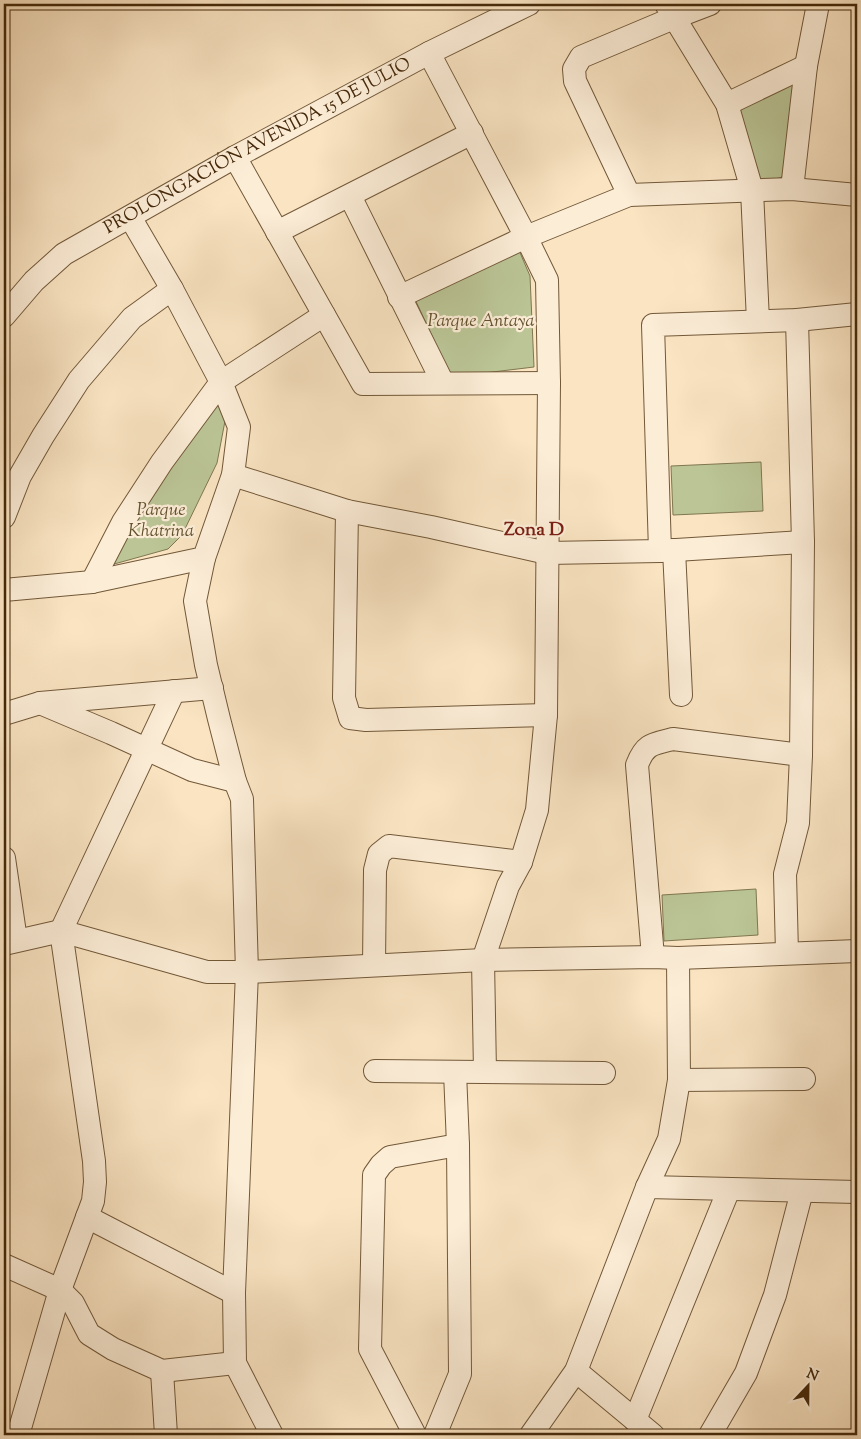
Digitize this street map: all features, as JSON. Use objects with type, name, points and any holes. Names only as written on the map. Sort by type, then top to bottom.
[{"type":"street","name":"PROLONGACIÓN AVENIDA 15 DE JULIO","points":[[4,316],[34,281],[64,254],[235,157],[429,53],[529,4]]},
{"type":"street","points":[[629,195],[575,81],[574,69],[581,58],[671,10],[710,4]]},
{"type":"street","points":[[792,190],[806,66],[818,4]]},
{"type":"street","points":[[671,10],[727,104],[752,190],[758,321]]},
{"type":"street","points":[[429,53],[547,280],[549,383],[546,715],[537,810],[521,862],[508,886],[483,960],[485,1072]]},
{"type":"street","points":[[727,104],[806,66]]},
{"type":"street","points":[[278,232],[472,133]]},
{"type":"street","points":[[235,157],[363,384],[549,383]]},
{"type":"street","points":[[399,297],[526,237],[629,195],[792,190],[857,195]]},
{"type":"street","points":[[350,196],[443,383]]},
{"type":"street","points":[[130,217],[172,289],[221,382],[240,427],[233,475],[204,558],[195,601],[212,688],[235,782],[242,799],[247,972],[234,1293],[235,1363],[272,1435]]},
{"type":"street","points":[[4,517],[20,476],[79,380],[132,318],[172,289]]},
{"type":"street","points":[[681,695],[667,551],[653,325],[797,320],[857,314]]},
{"type":"street","points":[[92,582],[123,522],[162,462],[221,382],[324,315]]},
{"type":"street","points":[[788,953],[785,874],[798,823],[800,755],[803,542],[797,320]]},
{"type":"street","points":[[233,475],[348,511],[547,553],[667,551],[803,542]]},
{"type":"street","points":[[348,511],[344,698],[350,718],[366,720],[546,715]]},
{"type":"street","points":[[4,590],[92,582],[204,558]]},
{"type":"street","points":[[4,714],[40,703],[212,688]]},
{"type":"street","points":[[18,1435],[60,1290],[92,1201],[95,1182],[94,1161],[61,932],[174,691]]},
{"type":"street","points":[[40,703],[192,770],[235,782]]},
{"type":"street","points":[[653,957],[637,765],[642,753],[652,744],[673,740],[800,755]]},
{"type":"street","points":[[374,965],[375,870],[379,854],[389,846],[521,862]]},
{"type":"street","points":[[4,858],[10,942],[61,932],[208,972],[247,972],[483,960],[678,958],[857,951]]},
{"type":"street","points":[[531,1435],[576,1371],[647,1187],[670,1139],[679,1080],[678,958]]},
{"type":"street","points":[[375,1071],[604,1073]]},
{"type":"street","points":[[435,1435],[460,1374],[458,1145],[455,1072]]},
{"type":"street","points":[[679,1080],[804,1079]]},
{"type":"street","points":[[415,1435],[370,1349],[374,1175],[390,1157],[458,1145]]},
{"type":"street","points":[[647,1187],[857,1192]]},
{"type":"street","points":[[635,1420],[729,1189]]},
{"type":"street","points":[[710,1435],[746,1373],[775,1295],[802,1191]]},
{"type":"street","points":[[87,1217],[234,1293]]},
{"type":"street","points":[[4,1265],[60,1290],[73,1303],[89,1334],[113,1349],[162,1372],[235,1363]]},
{"type":"street","points":[[576,1371],[653,1435]]},
{"type":"street","points":[[162,1372],[166,1435]]},
{"type":"green space","points":[[799,75],[785,169],[782,177],[756,186],[727,110]]},
{"type":"green space","name":"Parque Antaya","points":[[518,248],[530,276],[534,367],[451,377],[414,297]]},
{"type":"green space","name":"Parque Khatrina","points":[[219,391],[225,421],[217,463],[182,535],[168,549],[107,566]]},
{"type":"green space","points":[[761,462],[763,511],[673,515],[671,466]]},
{"type":"green space","points":[[756,889],[758,935],[664,941],[662,895]]},
{"type":"district","name":"Zona D","points":[[534,530]]}]
